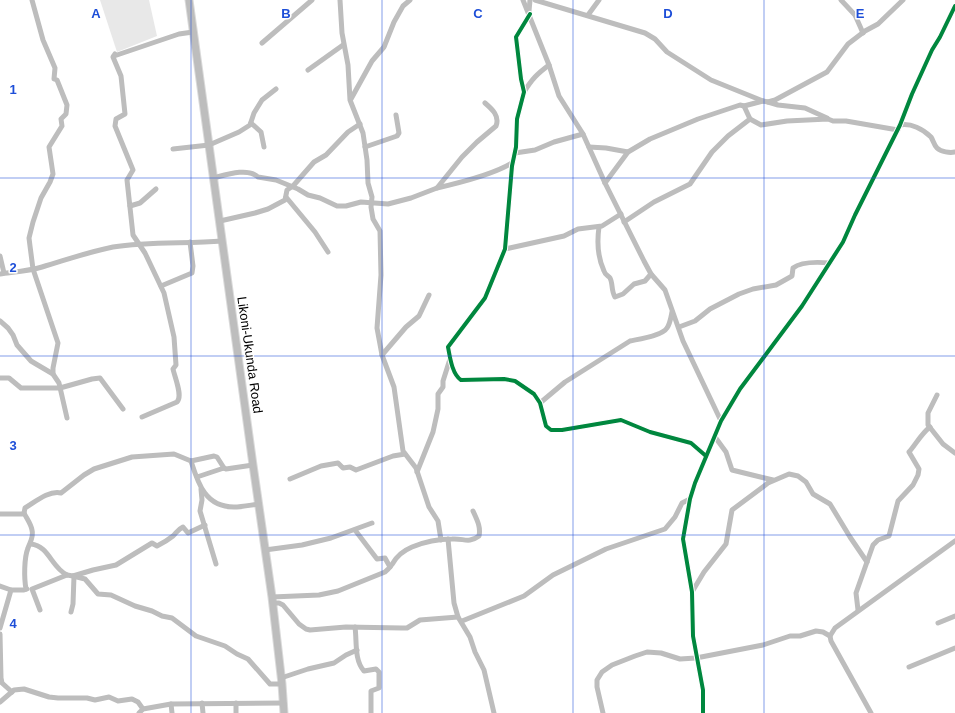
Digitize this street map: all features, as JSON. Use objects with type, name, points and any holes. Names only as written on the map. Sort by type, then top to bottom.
[{"type":"highway","name":"Likoni-Ukunda Road","points":[[189,0],[273,600],[284,713]]},
{"type":"street","points":[[32,0],[43,40],[55,68],[54,79],[57,80],[67,105],[66,114],[61,119],[62,126],[49,147],[53,174],[41,198],[29,238],[33,269],[58,343],[53,368],[60,388],[67,418]]},
{"type":"street","points":[[262,43],[312,0]]},
{"type":"street","points":[[340,0],[343,45],[348,65],[350,100],[363,133],[368,183],[372,197],[371,202],[373,220],[380,231],[381,275],[377,328],[382,355],[394,387],[402,448],[417,472],[429,507],[438,520],[441,540]]},
{"type":"street","points":[[350,100],[372,61],[384,48],[394,22],[403,6],[410,0]]},
{"type":"street","points":[[523,0],[549,65],[559,96],[583,134],[605,183],[651,274],[665,290],[683,341],[721,421]]},
{"type":"street","points":[[524,92],[516,37],[529,13],[530,0]]},
{"type":"street","points":[[535,0],[645,33],[655,39],[667,52],[711,80],[766,102],[805,108],[833,121],[899,127],[905,124],[924,131],[932,138],[938,149],[955,152]]},
{"type":"street","points":[[588,15],[599,0]]},
{"type":"street","points":[[841,0],[855,15],[862,33]]},
{"type":"street","points":[[605,183],[628,152],[650,139],[698,119],[740,105],[744,106],[775,100],[827,72],[846,47],[862,33],[878,24],[903,0]]},
{"type":"street","points":[[703,713],[703,690],[696,658],[693,628],[692,592],[683,539],[690,499],[695,483],[721,421],[740,389],[802,306],[844,242],[855,215],[899,127],[932,50],[955,6]]},
{"type":"street","points":[[142,417],[176,403],[180,399],[173,369],[176,364],[174,331],[164,293],[145,253],[133,235],[127,180],[133,170],[115,129],[116,119],[124,114],[121,76],[114,55],[179,34],[193,32]]},
{"type":"street","points":[[308,70],[343,45]]},
{"type":"street","points":[[549,65],[534,77],[524,92],[517,119],[516,147],[512,162],[505,249],[485,298],[448,347],[450,359],[460,380],[512,380],[534,394],[540,403],[546,426],[551,430],[562,430],[621,420],[650,432],[691,443],[706,456]]},
{"type":"street","points":[[173,149],[209,145],[239,132],[251,123],[254,113],[262,100],[276,89]]},
{"type":"street","points":[[436,188],[462,157],[497,124],[497,117],[485,103]]},
{"type":"street","points":[[744,106],[750,119],[762,125],[787,121],[828,119]]},
{"type":"street","points":[[365,147],[397,136],[399,133],[396,115]]},
{"type":"street","points":[[624,222],[654,202],[690,184],[712,152],[728,136],[750,119]]},
{"type":"street","points":[[251,123],[261,132],[264,147]]},
{"type":"street","points":[[220,221],[268,209],[285,200],[287,190],[293,186],[314,162],[326,155],[348,132],[360,124]]},
{"type":"street","points":[[515,153],[537,150],[550,143],[583,134]]},
{"type":"street","points":[[589,147],[628,152]]},
{"type":"street","points":[[213,178],[244,172],[293,186],[308,195],[337,206],[346,206],[361,202],[388,204],[400,202],[436,188],[455,184],[500,170],[512,162]]},
{"type":"street","points":[[130,206],[140,203],[156,189]]},
{"type":"street","points":[[286,197],[315,232],[328,252]]},
{"type":"street","points":[[505,249],[564,236],[578,228],[599,227],[605,225],[621,214]]},
{"type":"street","points":[[599,227],[597,238],[601,261],[604,272],[611,280],[611,286],[615,297],[623,294],[634,284],[645,281],[651,274]]},
{"type":"street","points":[[0,256],[2,274],[33,269],[81,254],[111,248],[138,244],[222,241]]},
{"type":"street","points":[[161,286],[192,273],[193,266],[190,242]]},
{"type":"street","points":[[679,327],[695,321],[710,309],[740,294],[753,289],[776,285],[784,281],[793,275],[793,268],[798,265],[816,262],[830,263]]},
{"type":"street","points":[[382,355],[406,327],[419,316],[429,295]]},
{"type":"street","points":[[540,403],[565,382],[630,341],[642,339],[666,330],[672,312]]},
{"type":"street","points":[[0,321],[8,328],[17,345],[31,361],[54,374]]},
{"type":"street","points":[[417,472],[433,432],[438,409],[438,394],[443,387],[443,381],[450,359]]},
{"type":"street","points":[[0,378],[9,378],[21,388],[60,388],[100,378],[123,409]]},
{"type":"street","points":[[937,395],[928,413],[928,422],[943,444],[955,453]]},
{"type":"street","points":[[858,610],[856,593],[875,543],[886,538],[889,534],[898,501],[913,485],[918,475],[919,469],[909,452],[919,441],[923,433],[930,427]]},
{"type":"street","points":[[715,437],[726,452],[732,470],[773,480]]},
{"type":"street","points":[[290,479],[321,466],[339,463],[343,468],[350,466],[356,470],[393,456],[405,454]]},
{"type":"street","points":[[26,589],[24,580],[26,560],[33,532],[24,513],[25,508],[42,497],[56,491],[61,493],[84,475],[101,466],[132,457],[176,455],[191,461],[214,456],[217,457],[224,468]]},
{"type":"street","points":[[191,461],[196,477],[206,496],[225,506],[235,507],[259,504]]},
{"type":"street","points":[[196,477],[224,468],[226,469],[253,465]]},
{"type":"street","points":[[692,592],[704,572],[726,544],[732,510],[768,483],[789,474],[802,478],[813,494],[830,504],[867,562]]},
{"type":"street","points":[[200,486],[202,500],[200,511],[216,564]]},
{"type":"street","points":[[273,600],[283,605],[299,624],[309,630],[355,627],[402,628],[411,626],[417,621],[424,619],[460,619],[524,596],[553,575],[606,549],[665,529],[675,517],[682,503],[690,499]]},
{"type":"street","points":[[273,600],[340,591],[384,572],[408,549],[420,544],[448,539],[470,541],[479,536],[479,525],[473,511]]},
{"type":"street","points":[[0,514],[19,515],[24,513]]},
{"type":"street","points":[[265,550],[302,545],[331,538],[372,523]]},
{"type":"street","points":[[0,586],[11,590],[32,589],[71,576],[116,565],[152,543],[157,546],[162,544],[174,534],[176,530],[184,526],[188,533],[205,525]]},
{"type":"street","points":[[355,530],[377,560],[386,558],[390,567]]},
{"type":"street","points":[[448,539],[452,592],[460,619],[470,637],[475,652],[484,670],[494,713]]},
{"type":"street","points":[[830,636],[835,628],[858,610],[955,541]]},
{"type":"street","points":[[31,544],[39,545],[47,553],[57,569],[71,576],[85,579],[98,594],[110,595],[136,606],[172,618],[196,636],[225,646],[248,659],[270,684],[282,681],[308,669],[334,663],[357,650]]},
{"type":"street","points":[[71,576],[73,604],[71,612]]},
{"type":"street","points":[[32,589],[40,610]]},
{"type":"street","points":[[0,628],[11,590]]},
{"type":"street","points":[[938,623],[955,616]]},
{"type":"street","points":[[355,627],[360,666],[364,671],[376,669],[379,672],[379,688],[371,691],[371,713]]},
{"type":"street","points":[[603,713],[597,687],[597,680],[602,672],[612,665],[647,652],[661,653],[680,659],[696,658],[763,645],[790,636],[800,636],[816,631],[823,632],[830,636],[833,646],[871,713]]},
{"type":"street","points":[[0,634],[2,683],[12,692]]},
{"type":"street","points":[[909,667],[955,648]]},
{"type":"street","points":[[0,702],[15,690],[25,689],[41,695],[58,698],[87,698],[95,700],[109,698],[118,701],[132,699],[138,702],[143,711],[171,704],[284,703]]},
{"type":"street","points":[[236,703],[236,713]]},
{"type":"street","points":[[171,704],[172,713]]},
{"type":"street","points":[[202,704],[203,713]]},
{"type":"shaded area","points":[[100,0],[149,0],[157,36],[117,52]]},
{"type":"cycle path","points":[[703,713],[703,690],[693,636],[692,592],[683,539],[690,499],[695,483],[721,421],[740,389],[802,306],[843,242],[900,125],[932,50],[955,6]]},
{"type":"cycle path","points":[[530,14],[516,37],[524,92],[517,119],[516,147],[512,166],[505,249],[485,298],[448,347],[453,370],[461,380],[504,379],[515,381],[534,394],[540,403],[546,426],[551,430],[562,430],[621,420],[650,432],[691,443],[706,456]]}]
